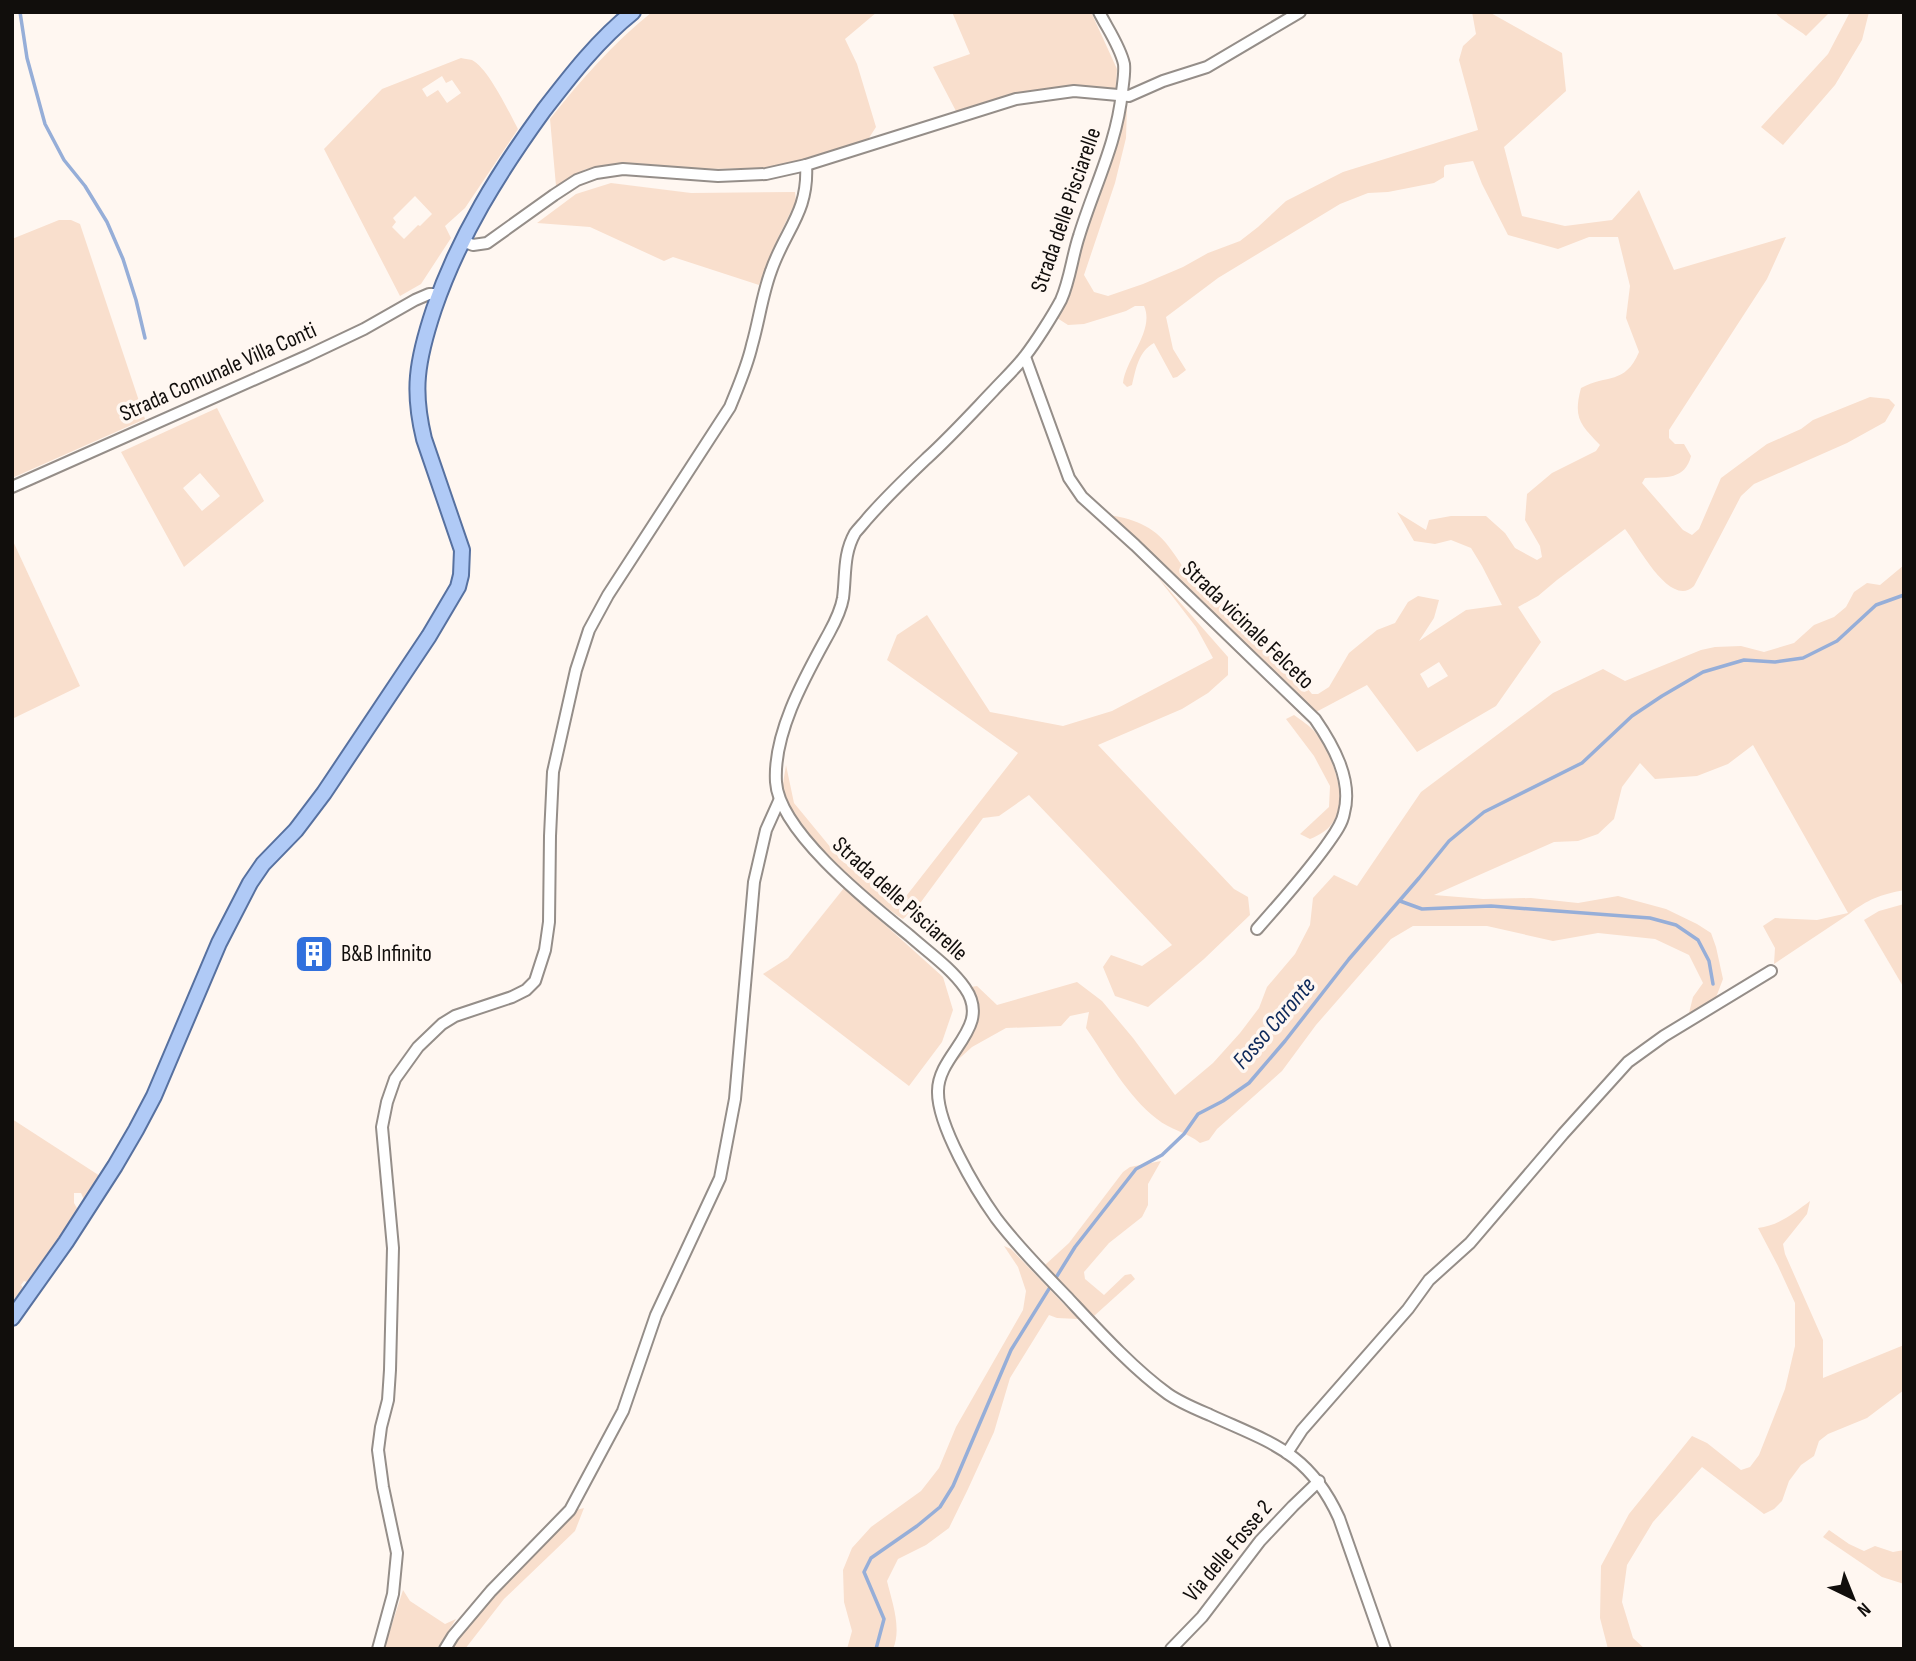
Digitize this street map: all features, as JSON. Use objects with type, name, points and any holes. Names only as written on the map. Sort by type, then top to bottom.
[{"type":"main road","points":[[12,1318],[66,1242],[136,1130],[159,1085],[219,943],[250,883],[324,793],[451,602],[461,575],[462,550],[424,439],[417,399],[421,352],[439,294],[462,241],[496,178],[579,64],[633,12]]},
{"type":"street","name":"Strada delle Pisciarelle","points":[[1099,12],[1124,64],[1122,97],[1115,132],[1079,234],[1062,298],[1025,356],[948,438],[891,491],[855,534],[847,553],[843,600],[838,615],[799,686],[786,722],[777,759],[776,783],[779,801],[787,817],[815,849],[866,901],[947,968],[970,997],[972,1017],[969,1029],[940,1074],[939,1105],[949,1134],[995,1217],[1075,1306],[1170,1395],[1272,1444],[1303,1464],[1320,1481],[1339,1518],[1385,1649]]},
{"type":"street","points":[[1122,97],[1207,67],[1300,12]]},
{"type":"street","name":"Strada delle Pisciarelle","points":[[462,241],[474,245],[487,243],[577,180],[596,173],[635,169],[718,176],[766,174],[806,165],[1016,99],[1074,91],[1092,91],[1122,97]]},
{"type":"street","points":[[378,1649],[393,1594],[397,1553],[378,1450],[388,1400],[390,1370],[393,1248],[382,1127],[387,1102],[395,1079],[418,1047],[442,1024],[456,1016],[512,997],[526,990],[535,981],[550,922],[553,772],[576,670],[589,630],[608,596],[730,407],[752,346],[769,275],[801,209],[805,194],[806,165]]},
{"type":"street","name":"Strada Comunale Villa Conti","points":[[12,487],[326,347],[415,300],[429,294],[439,294]]},
{"type":"street","name":"Strada vicinale Felceto","points":[[1025,356],[1075,489],[1315,719],[1339,760],[1346,799],[1344,815],[1336,832],[1310,868],[1257,929]]},
{"type":"street","points":[[445,1649],[491,1591],[570,1510],[623,1411],[656,1315],[719,1178],[735,1099],[754,882],[766,830],[779,801]]},
{"type":"street","points":[[1287,1453],[1302,1430],[1408,1309],[1429,1280],[1471,1243],[1628,1062],[1664,1036],[1771,971]]},
{"type":"street","name":"Via delle Fosse 2","points":[[1171,1649],[1202,1617],[1260,1541],[1320,1481]]},
{"type":"shaded area","points":[[652,12],[877,12],[845,39],[857,64],[876,127],[867,141],[772,168],[703,169],[632,163],[586,169],[556,186],[550,119],[598,63]]},
{"type":"shaded area","points":[[952,12],[1091,12],[1117,69],[1116,88],[1055,88],[1011,94],[957,113],[933,67],[970,54]]},
{"type":"shaded area","points":[[1472,12],[1489,12],[1562,53],[1566,91],[1504,147],[1522,216],[1565,226],[1612,220],[1639,190],[1674,270],[1786,237],[1767,279],[1669,430],[1669,438],[1675,444],[1684,444],[1691,456],[1688,464],[1674,476],[1645,478],[1642,483],[1683,530],[1692,535],[1699,529],[1721,478],[1767,444],[1801,429],[1813,420],[1870,397],[1889,399],[1895,405],[1885,422],[1847,443],[1754,484],[1741,496],[1694,586],[1685,591],[1675,589],[1655,572],[1625,529],[1538,596],[1518,607],[1541,642],[1496,706],[1417,752],[1367,685],[1316,712],[1110,515],[1137,522],[1159,536],[1194,581],[1224,597],[1250,621],[1312,694],[1318,694],[1329,687],[1349,653],[1377,630],[1395,623],[1408,602],[1418,596],[1439,600],[1434,618],[1419,641],[1466,610],[1502,605],[1471,548],[1451,540],[1435,544],[1414,541],[1397,512],[1426,530],[1429,520],[1451,516],[1486,516],[1505,533],[1515,548],[1537,560],[1542,557],[1540,546],[1525,520],[1527,494],[1552,473],[1596,451],[1600,445],[1583,426],[1578,414],[1581,388],[1628,370],[1639,352],[1626,318],[1630,286],[1618,237],[1589,237],[1558,249],[1508,235],[1473,161],[1446,165],[1444,177],[1434,183],[1368,193],[1340,204],[1218,278],[1166,317],[1173,349],[1186,370],[1177,377],[1173,378],[1154,343],[1141,356],[1132,385],[1127,387],[1123,383],[1146,325],[1144,306],[1135,306],[1084,324],[1068,325],[1054,316],[1068,293],[1127,107],[1126,138],[1115,183],[1084,275],[1094,292],[1108,296],[1143,284],[1240,241],[1286,201],[1343,172],[1478,130],[1459,60],[1463,46],[1476,34]],"holes":[[[1439,662],[1448,676],[1428,688],[1420,674]]]},
{"type":"shaded area","points":[[1775,12],[1830,12],[1806,36]]},
{"type":"shaded area","points":[[1850,12],[1869,12],[1862,40],[1835,85],[1783,145],[1761,127],[1828,54]]},
{"type":"shaded area","points":[[461,58],[472,60],[491,81],[518,129],[465,208],[445,226],[451,238],[421,284],[400,296],[324,149],[382,89]],"holes":[[[442,76],[446,83],[452,80],[461,93],[447,103],[438,90],[427,97],[422,89]],[[415,196],[432,214],[404,239],[392,227],[396,222],[393,218]]]},
{"type":"shaded area","points":[[611,183],[691,193],[795,192],[796,201],[759,285],[673,257],[664,261],[590,227],[537,223],[576,194]]},
{"type":"shaded area","points":[[59,220],[71,220],[80,224],[145,419],[12,478],[12,239]]},
{"type":"shaded area","points":[[217,408],[264,501],[184,567],[121,452]],"holes":[[[200,473],[220,496],[202,511],[183,488]]]},
{"type":"shaded area","points":[[12,539],[80,686],[12,719]]},
{"type":"shaded area","points":[[1904,565],[1904,890],[1868,901],[1774,964],[1775,948],[1763,926],[1775,918],[1817,920],[1848,913],[1753,745],[1728,764],[1697,776],[1655,779],[1640,763],[1622,787],[1614,819],[1598,834],[1578,841],[1554,842],[1434,895],[1483,899],[1531,898],[1578,903],[1618,896],[1666,909],[1711,933],[1723,979],[1715,1000],[1689,1013],[1693,997],[1703,983],[1689,955],[1655,939],[1598,933],[1553,941],[1487,926],[1413,926],[1391,939],[1316,1025],[1282,1071],[1217,1129],[1209,1140],[1200,1143],[1162,1123],[1136,1099],[1086,1028],[1089,1012],[1070,1016],[1061,1026],[1006,1028],[972,1047],[951,1066],[970,1038],[977,1021],[971,987],[977,986],[997,1005],[1077,982],[1102,1001],[1175,1095],[1213,1063],[1259,1008],[1267,987],[1295,954],[1310,925],[1313,898],[1334,875],[1357,886],[1421,792],[1553,693],[1603,669],[1625,681],[1701,650],[1741,646],[1764,652],[1794,643],[1814,625],[1834,617],[1846,607],[1854,592],[1867,583],[1880,585]]},
{"type":"shaded area","points":[[1156,575],[1228,657],[1228,675],[1208,693],[1182,709],[1098,745],[1234,889],[1248,897],[1250,915],[1148,1007],[1115,996],[1103,967],[1111,955],[1142,966],[1172,945],[1029,795],[999,816],[983,818],[918,906],[903,919],[873,897],[835,862],[789,807],[783,793],[786,765],[794,803],[841,860],[900,904],[1018,753],[887,660],[897,635],[927,615],[990,712],[1063,726],[1112,711],[1213,658],[1196,627]]},
{"type":"shaded area","points":[[1294,715],[1313,730],[1321,741],[1332,762],[1339,786],[1339,809],[1335,819],[1324,831],[1310,839],[1300,834],[1329,807],[1330,786],[1314,756],[1286,719]]},
{"type":"shaded area","points":[[844,888],[943,977],[953,1010],[942,1042],[909,1086],[763,974],[788,958]]},
{"type":"shaded area","points":[[1904,904],[1904,988],[1864,920],[1879,911]]},
{"type":"shaded area","points":[[12,1119],[100,1176],[84,1200],[81,1193],[74,1193],[74,1203],[78,1210],[27,1282],[24,1281],[21,1285],[23,1288],[12,1302]]},
{"type":"shaded area","points":[[1161,1161],[1148,1184],[1148,1205],[1142,1217],[1109,1243],[1084,1272],[1085,1279],[1104,1295],[1125,1275],[1131,1274],[1135,1279],[1094,1316],[1045,1265],[1069,1243],[1123,1172],[1130,1167]]},
{"type":"shaded area","points":[[1810,1201],[1807,1214],[1783,1244],[1823,1340],[1823,1378],[1904,1345],[1904,1390],[1867,1418],[1828,1434],[1819,1441],[1814,1456],[1801,1465],[1789,1481],[1782,1501],[1764,1514],[1702,1467],[1653,1522],[1627,1565],[1622,1602],[1633,1638],[1645,1649],[1608,1649],[1600,1618],[1601,1566],[1629,1514],[1692,1436],[1707,1443],[1741,1470],[1750,1467],[1759,1455],[1785,1389],[1795,1346],[1795,1303],[1758,1228],[1779,1222]]},
{"type":"shaded area","points":[[1004,1246],[1011,1249],[1078,1319],[1049,1315],[1010,1378],[994,1432],[949,1528],[926,1545],[898,1559],[887,1581],[897,1632],[893,1649],[847,1649],[852,1631],[844,1602],[843,1570],[852,1548],[871,1527],[921,1491],[939,1468],[956,1427],[1023,1310],[1026,1291],[1018,1267]]},
{"type":"shaded area","points":[[584,1508],[575,1531],[504,1599],[465,1649],[449,1649],[499,1587],[576,1510]]},
{"type":"shaded area","points":[[1829,1530],[1864,1551],[1875,1546],[1893,1552],[1904,1550],[1904,1584],[1882,1577],[1823,1537]]},
{"type":"shaded area","points":[[403,1590],[410,1601],[445,1624],[456,1619],[437,1649],[384,1649]]},
{"type":"waterway","points":[[20,12],[27,58],[45,124],[64,160],[85,186],[107,222],[123,259],[145,338]]},
{"type":"waterway","name":"Fosso Caronte","points":[[876,1649],[884,1619],[864,1572],[871,1558],[940,1507],[953,1486],[1011,1350],[1075,1247],[1136,1169],[1162,1155],[1184,1134],[1198,1114],[1249,1083],[1449,841],[1484,812],[1582,763],[1632,716],[1703,672],[1744,660],[1775,662],[1803,658],[1837,641],[1876,605],[1904,595]]},
{"type":"waterway","points":[[1400,901],[1422,909],[1491,906],[1650,918],[1676,925],[1698,940],[1709,961],[1713,984]]},
{"type":"place","name":"B&B Infinito","points":[[314,954]]}]
